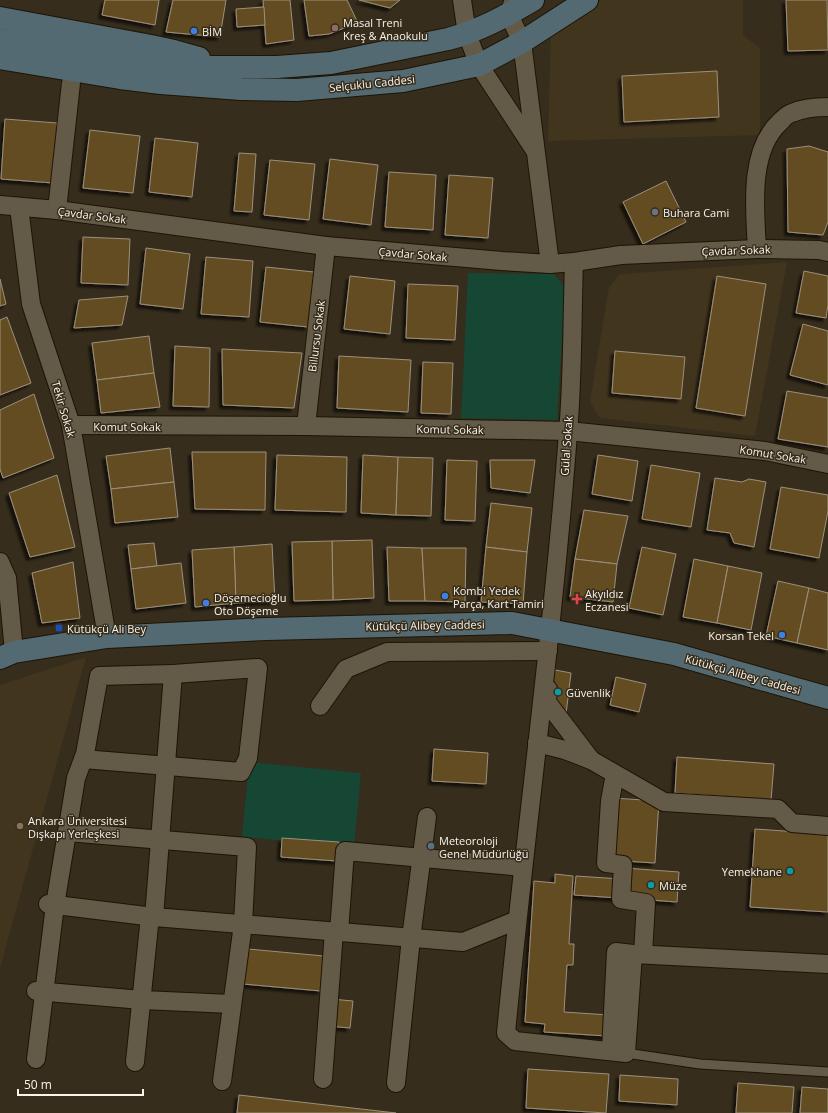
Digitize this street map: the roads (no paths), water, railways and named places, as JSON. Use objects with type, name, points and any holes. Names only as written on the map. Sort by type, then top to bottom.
[{"type":"main road","points":[[0,58],[112,68],[158,65],[277,67],[331,63],[467,34],[511,7],[533,0]]},
{"type":"main road","name":"Selçuklu Caddesi","points":[[161,83],[241,89],[297,90],[404,81],[479,66],[522,42],[587,0]]},
{"type":"main road","points":[[0,18],[174,51],[225,66]]},
{"type":"main road","points":[[0,40],[112,68],[161,83]]},
{"type":"main road","points":[[0,73],[123,90],[161,83]]},
{"type":"main road","name":"Kütükçü Alibey Caddesi","points":[[5,657],[107,637],[266,629],[512,623],[549,641],[674,654],[828,698]]},
{"type":"street","points":[[462,0],[467,34],[479,66],[536,153]]},
{"type":"street","points":[[511,7],[522,42],[550,264]]},
{"type":"street","points":[[58,210],[71,83]]},
{"type":"street","points":[[757,249],[755,196],[759,159],[766,140],[777,125],[790,113],[811,107],[828,107]]},
{"type":"street","name":"Çavdar Sokak","points":[[0,205],[58,210],[326,246],[550,264],[621,255],[757,249],[818,250],[828,252]]},
{"type":"street","name":"Tekir Sokak","points":[[20,207],[31,304],[71,425],[107,637]]},
{"type":"street","name":"Billursu Sokak","points":[[306,426],[326,246]]},
{"type":"street","name":"Gülal Sokak","points":[[574,262],[568,431],[549,641],[517,920],[506,1033],[515,1042],[618,1052]]},
{"type":"street","name":"Komut Sokak","points":[[71,425],[306,426],[568,431],[765,451],[828,464]]},
{"type":"street","points":[[0,562],[7,578],[5,657]]},
{"type":"street","points":[[320,706],[346,669],[387,652],[549,641]]},
{"type":"street","points":[[36,1059],[40,992],[52,905],[76,778],[83,759],[99,676],[173,674],[258,668],[248,758],[241,772],[83,759]]},
{"type":"street","points":[[135,1062],[160,839],[173,674]]},
{"type":"street","points":[[550,675],[547,702],[591,760]]},
{"type":"street","points":[[537,743],[565,750],[591,760],[664,802],[778,809],[792,823],[828,826]]},
{"type":"street","points":[[615,774],[610,800],[606,863],[623,865],[621,900],[646,903],[630,953],[618,1052]]},
{"type":"street","points":[[396,1083],[411,938],[427,817]]},
{"type":"street","points":[[67,832],[247,847],[243,924],[222,1081]]},
{"type":"street","points":[[323,1079],[336,932],[346,851],[523,867]]},
{"type":"street","points":[[52,905],[152,916],[463,942],[517,920]]},
{"type":"street","points":[[630,953],[828,964]]},
{"type":"street","points":[[40,992],[142,1000],[232,1004]]},
{"type":"lane","points":[[618,1052],[700,1064],[828,1072]]},
{"type":"place","name":"Masal Treni Kreş & Anaokulu","points":[[335,28]]},
{"type":"place","name":"BİM","points":[[194,31]]},
{"type":"place","name":"Buhara Cami","points":[[655,212]]},
{"type":"place","name":"Kombi Yedek Parça, Kart Tamiri","points":[[445,596]]},
{"type":"place","name":"Akyıldız Eczanesi","points":[[577,599]]},
{"type":"place","name":"Döşemecioğlu Oto Döşeme","points":[[206,603]]},
{"type":"place","name":"Kütükçü Ali Bey","points":[[59,628]]},
{"type":"place","name":"Korsan Tekel","points":[[782,635]]},
{"type":"place","name":"Güvenlik","points":[[558,692]]},
{"type":"place","name":"Ankara Üniversitesi Dışkapı Yerleşkesi","points":[[20,826]]},
{"type":"place","name":"Meteoroloji Genel Müdürlüğü","points":[[431,846]]},
{"type":"place","name":"Yemekhane","points":[[790,871]]},
{"type":"place","name":"Müze","points":[[651,885]]}]
